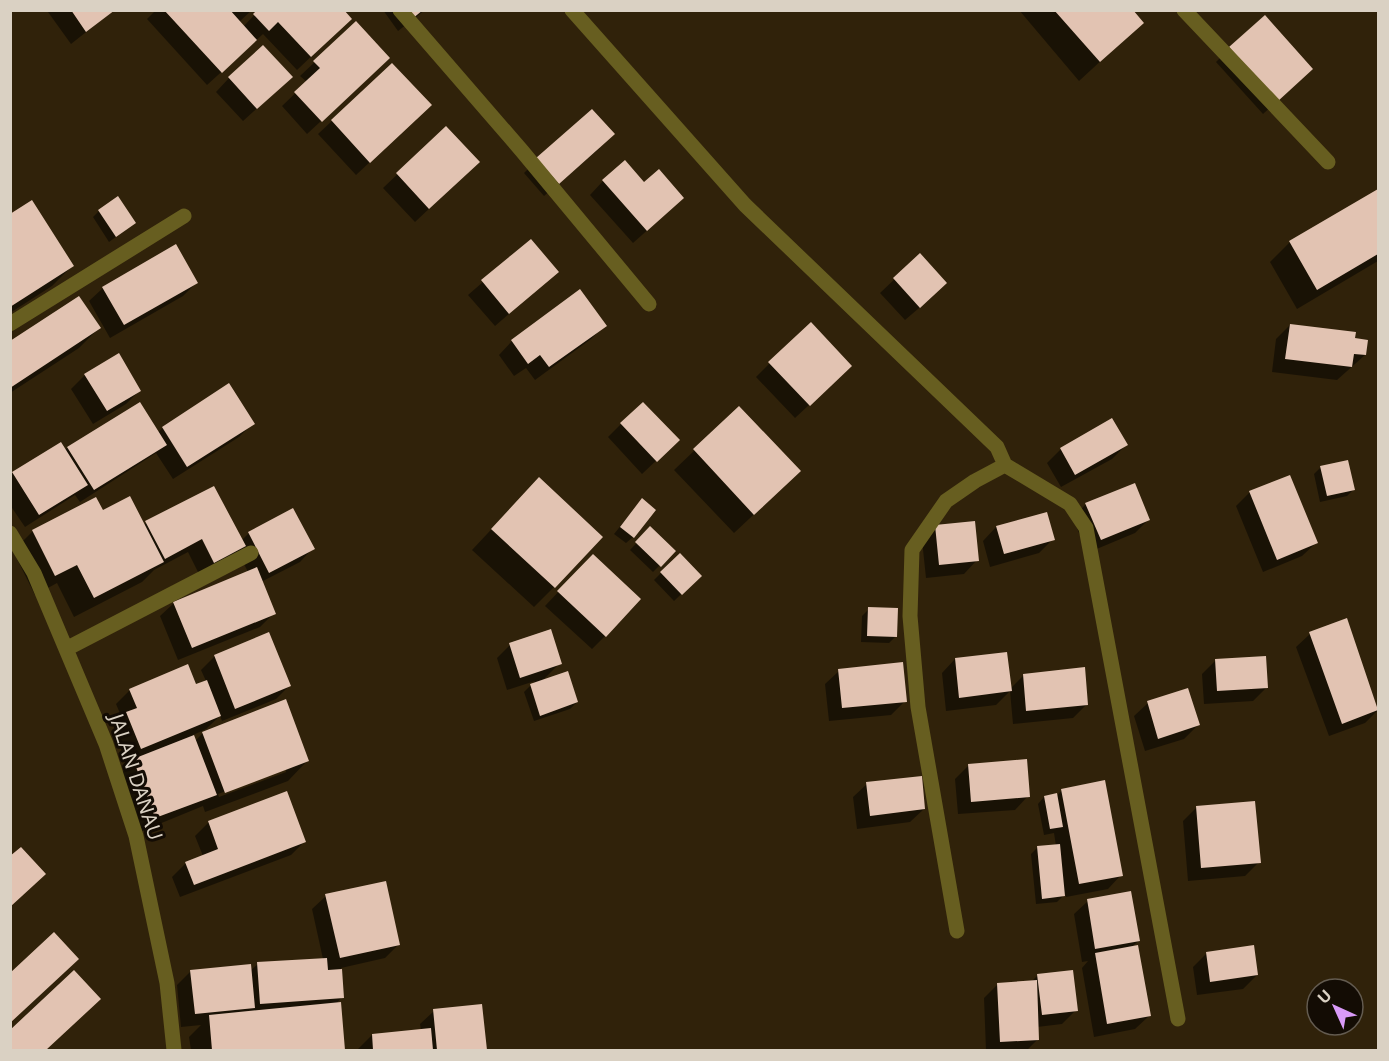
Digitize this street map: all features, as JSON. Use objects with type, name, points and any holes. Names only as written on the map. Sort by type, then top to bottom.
[{"type":"street","points":[[400,10],[522,151],[649,304]]},
{"type":"street","points":[[572,10],[745,205],[997,447],[1005,465],[1070,504],[1086,528],[1178,1019]]},
{"type":"street","points":[[1184,10],[1328,162]]},
{"type":"street","points":[[10,324],[184,216]]},
{"type":"street","points":[[957,932],[918,707],[910,616],[912,550],[946,501],[975,481],[1005,465]]},
{"type":"street","name":"JALAN DANAU","points":[[10,532],[34,573],[106,744],[135,836],[167,983],[174,1050]]},
{"type":"street","points":[[66,649],[251,553]]},
{"type":"building","points":[[71,10],[115,10],[86,32]]},
{"type":"building","points":[[164,10],[230,10],[257,40],[222,73]]},
{"type":"building","points":[[257,10],[344,10],[352,19],[311,57],[278,22],[269,31],[253,14]]},
{"type":"building","points":[[406,10],[423,10],[412,19]]},
{"type":"building","points":[[1054,10],[1133,10],[1144,23],[1100,62]]},
{"type":"building","points":[[1265,15],[1313,69],[1277,102],[1229,47]]},
{"type":"building","points":[[356,21],[390,58],[322,122],[294,92],[320,68],[313,61]]},
{"type":"building","points":[[263,45],[293,77],[257,109],[228,77]]},
{"type":"building","points":[[392,63],[432,105],[370,163],[331,120]]},
{"type":"building","points":[[592,109],[615,134],[559,184],[536,158]]},
{"type":"building","points":[[446,126],[480,162],[429,209],[396,173]]},
{"type":"building","points":[[625,160],[644,182],[659,169],[684,198],[647,231],[602,180]]},
{"type":"building","points":[[1378,189],[1378,254],[1317,290],[1289,241]]},
{"type":"building","points":[[118,196],[136,223],[116,237],[98,210]]},
{"type":"building","points":[[32,200],[74,266],[10,307],[10,214]]},
{"type":"building","points":[[531,239],[559,272],[509,314],[481,280]]},
{"type":"building","points":[[176,244],[198,283],[124,325],[102,287]]},
{"type":"building","points":[[920,253],[947,283],[920,308],[893,278]]},
{"type":"building","points":[[580,289],[607,326],[549,367],[540,355],[528,364],[511,340]]},
{"type":"building","points":[[79,296],[101,328],[10,388],[10,341]]},
{"type":"building","points":[[811,322],[852,366],[810,406],[768,362]]},
{"type":"building","points":[[1290,324],[1356,332],[1355,338],[1368,340],[1366,355],[1354,354],[1352,367],[1285,359]]},
{"type":"building","points":[[119,353],[141,391],[107,411],[84,374]]},
{"type":"building","points":[[229,383],[255,424],[187,467],[162,427]]},
{"type":"building","points":[[140,402],[167,445],[94,490],[67,447]]},
{"type":"building","points":[[643,402],[680,440],[657,462],[620,423]]},
{"type":"building","points":[[739,406],[801,471],[754,515],[693,449]]},
{"type":"building","points":[[1112,418],[1128,445],[1075,475],[1060,448]]},
{"type":"building","points":[[61,442],[88,485],[39,515],[12,472]]},
{"type":"building","points":[[1348,460],[1355,490],[1327,496],[1320,466]]},
{"type":"building","points":[[1290,475],[1318,543],[1277,560],[1249,491]]},
{"type":"building","points":[[539,477],[603,537],[555,588],[491,529]]},
{"type":"building","points":[[1135,483],[1150,520],[1101,540],[1085,503]]},
{"type":"building","points":[[214,486],[246,546],[214,563],[202,539],[165,559],[145,521]]},
{"type":"building","points":[[130,496],[164,562],[94,598],[77,565],[55,576],[32,530],[96,497],[103,510]]},
{"type":"building","points":[[642,498],[656,510],[634,538],[620,527]]},
{"type":"building","points":[[293,508],[315,549],[269,573],[248,532]]},
{"type":"building","points":[[1047,512],[1055,540],[1004,554],[996,526]]},
{"type":"building","points":[[975,521],[979,561],[939,565],[935,525]]},
{"type":"building","points":[[650,526],[676,551],[661,567],[635,542]]},
{"type":"building","points":[[680,553],[702,576],[682,595],[660,572]]},
{"type":"building","points":[[593,554],[641,599],[606,637],[557,591]]},
{"type":"building","points":[[257,567],[276,614],[192,648],[173,602]]},
{"type":"building","points":[[868,607],[898,608],[897,637],[867,636]]},
{"type":"building","points":[[1347,618],[1378,710],[1342,724],[1309,632]]},
{"type":"building","points":[[551,629],[562,664],[520,678],[509,643]]},
{"type":"building","points":[[269,632],[291,686],[235,709],[214,655]]},
{"type":"building","points":[[1007,652],[1012,691],[959,698],[955,658]]},
{"type":"building","points":[[1266,656],[1268,688],[1217,691],[1215,659]]},
{"type":"building","points":[[903,662],[907,702],[842,708],[838,669]]},
{"type":"building","points":[[188,664],[196,684],[207,680],[221,716],[141,749],[126,712],[137,708],[129,689]]},
{"type":"building","points":[[1085,667],[1088,705],[1026,711],[1023,674]]},
{"type":"building","points":[[568,671],[578,702],[540,716],[530,684]]},
{"type":"building","points":[[1188,688],[1200,725],[1158,739],[1147,701]]},
{"type":"building","points":[[286,699],[309,761],[225,793],[202,732]]},
{"type":"building","points":[[194,735],[217,795],[155,818],[133,759]]},
{"type":"building","points":[[1027,759],[1030,797],[971,802],[968,764]]},
{"type":"building","points":[[922,776],[925,809],[870,816],[866,782]]},
{"type":"building","points":[[1105,780],[1123,876],[1079,884],[1061,789]]},
{"type":"building","points":[[287,791],[306,842],[194,885],[185,862],[218,849],[208,821]]},
{"type":"building","points":[[1057,793],[1063,827],[1050,829],[1044,796]]},
{"type":"building","points":[[1255,801],[1261,863],[1201,868],[1196,806]]},
{"type":"building","points":[[1060,844],[1065,896],[1042,899],[1037,846]]},
{"type":"building","points":[[21,847],[46,874],[10,907],[10,856]]},
{"type":"building","points":[[386,881],[400,945],[340,958],[325,894]]},
{"type":"building","points":[[1131,891],[1140,941],[1095,949],[1087,899]]},
{"type":"building","points":[[54,932],[79,959],[10,1023],[10,973]]},
{"type":"building","points":[[1138,945],[1151,1016],[1107,1024],[1095,953]]},
{"type":"building","points":[[1254,945],[1258,975],[1210,982],[1206,952]]},
{"type":"building","points":[[327,958],[328,970],[342,969],[344,998],[260,1004],[257,962]]},
{"type":"building","points":[[251,964],[255,1008],[195,1014],[190,970]]},
{"type":"building","points":[[74,970],[101,999],[46,1050],[10,1050],[10,1030]]},
{"type":"building","points":[[1073,970],[1078,1011],[1042,1015],[1037,974]]},
{"type":"building","points":[[1037,980],[1039,1040],[1000,1042],[997,983]]},
{"type":"building","points":[[341,1002],[345,1050],[212,1050],[209,1015]]},
{"type":"building","points":[[482,1004],[487,1050],[437,1050],[433,1009]]},
{"type":"building","points":[[431,1028],[433,1050],[373,1050],[372,1034]]}]
